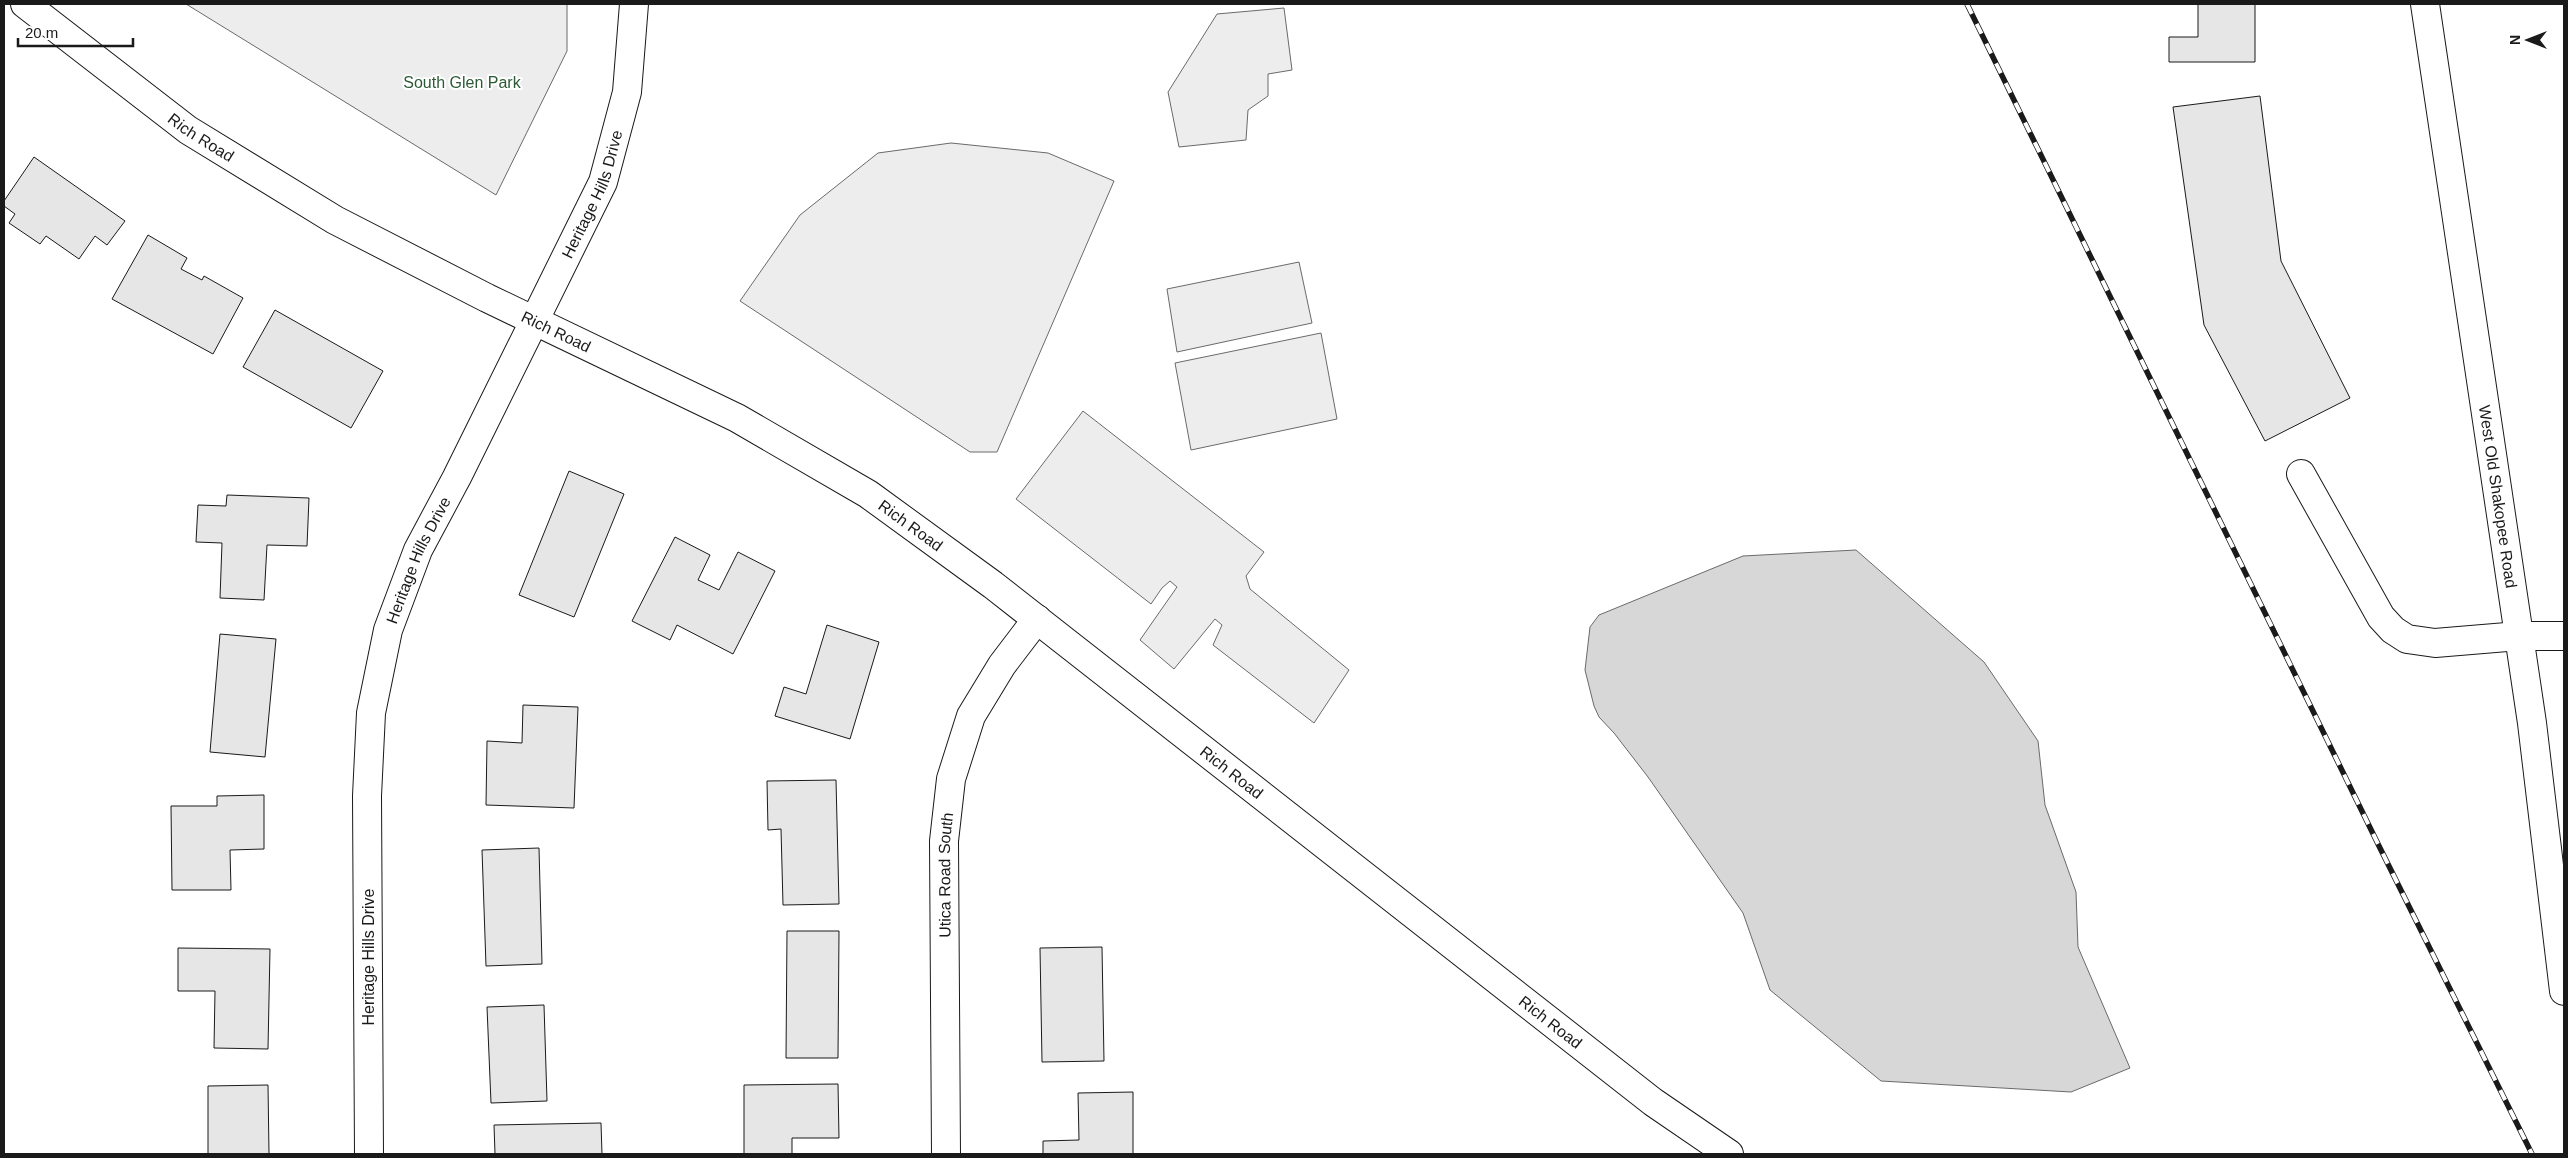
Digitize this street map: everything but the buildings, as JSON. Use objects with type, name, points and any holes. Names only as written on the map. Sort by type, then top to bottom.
[{"type":"street","name":"Rich Road","points":[[25,4],[188,130],[335,220],[737,418],[868,494],[1037,619],[1653,1102],[1729,1154]]},
{"type":"street","name":"Heritage Hills Drive","points":[[369,1154],[367,796],[371,713],[388,630],[418,550],[603,182],[627,92],[634,4]]},
{"type":"street","name":"West Old Shakopee Road","points":[[2425,4],[2519,636],[2564,990]]},
{"type":"street","points":[[2301,474],[2381,617],[2393,630],[2407,639],[2435,643],[2519,636],[2564,636]]},
{"type":"street","name":"Utica Road South","points":[[946,1154],[944,842],[951,779],[971,716],[1002,665],[1037,619]]},
{"type":"shaded area","name":"South Glen Park","points":[[186,4],[567,4],[567,51],[496,195]]},
{"type":"shaded area","points":[[1284,8],[1292,70],[1268,74],[1268,96],[1248,110],[1246,140],[1179,147],[1168,92],[1217,14]]},
{"type":"shaded area","points":[[951,143],[1048,153],[1114,181],[997,452],[970,452],[740,301],[800,215],[878,153]]},
{"type":"shaded area","points":[[1299,262],[1312,323],[1177,352],[1167,289]]},
{"type":"shaded area","points":[[1321,333],[1337,419],[1191,450],[1175,363]]},
{"type":"shaded area","points":[[1083,411],[1264,552],[1246,576],[1250,589],[1349,670],[1314,723],[1213,645],[1222,625],[1215,619],[1174,669],[1140,640],[1177,587],[1170,581],[1162,588],[1151,604],[1016,499]]},
{"type":"shaded area","points":[[1856,550],[1984,662],[2038,741],[2045,805],[2076,892],[2078,947],[2130,1068],[2071,1092],[1881,1081],[1770,990],[1743,913],[1648,777],[1599,717],[1594,706],[1585,670],[1590,627],[1599,615],[1743,556]]},
{"type":"railway","points":[[1967,4],[2532,1154]]}]
